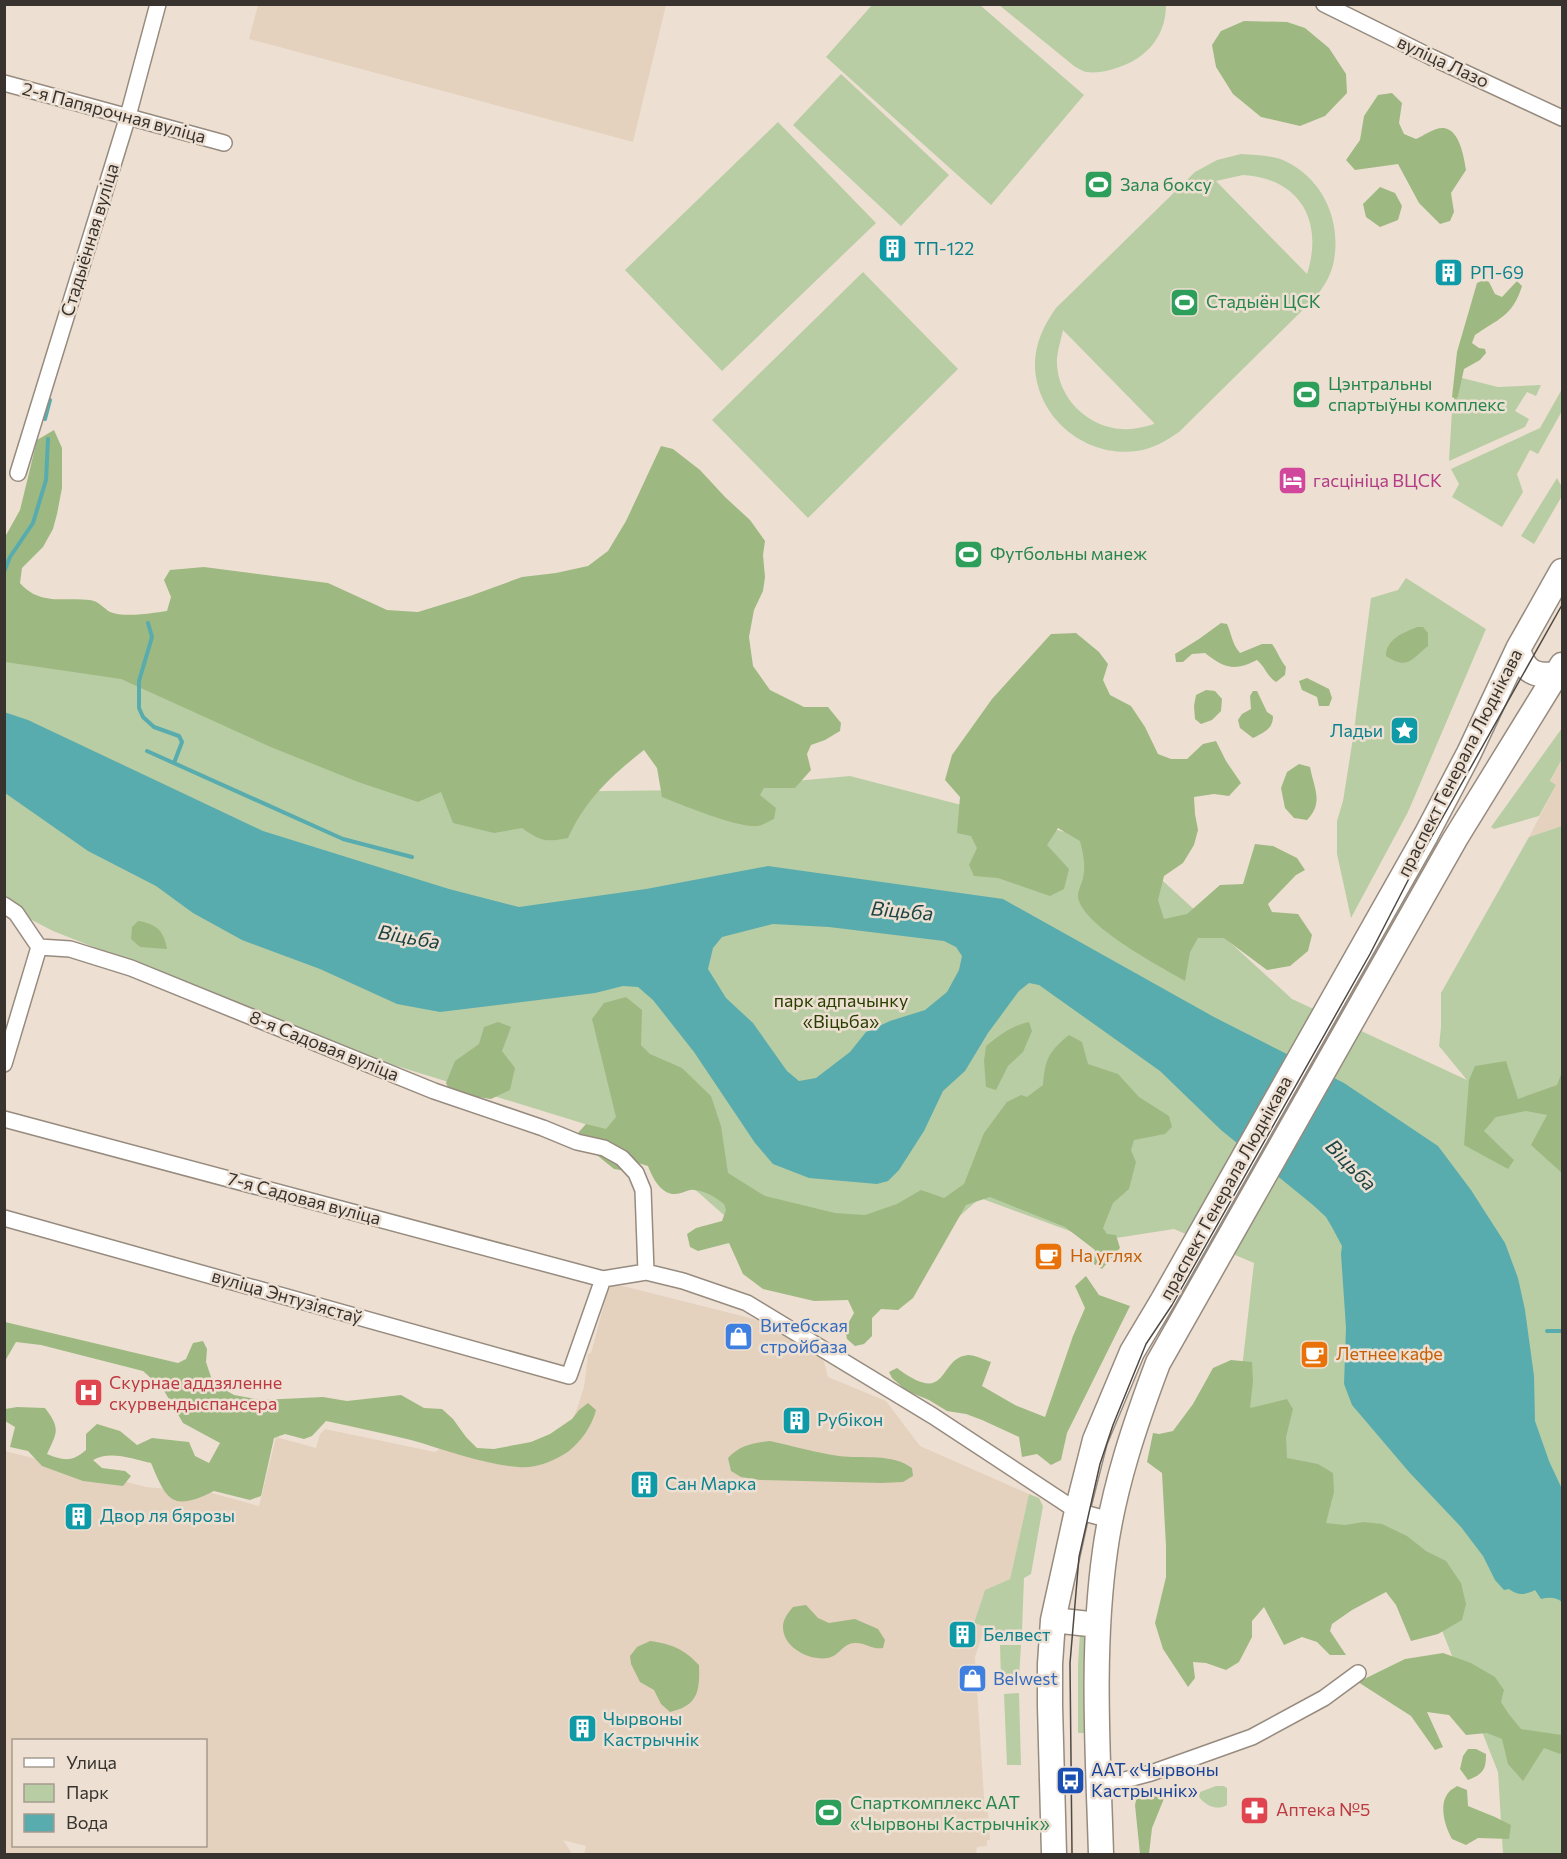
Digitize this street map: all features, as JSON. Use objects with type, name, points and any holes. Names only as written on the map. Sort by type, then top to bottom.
[{"type":"main road","name":"праспект Генерала Люднікава","points":[[1054,1854],[1050,1706],[1053,1620],[1092,1450],[1100,1429],[1132,1352],[1431,826],[1469,753],[1518,649],[1563,571]]},
{"type":"main road","points":[[1518,649],[1527,669],[1532,672],[1544,676],[1560,669]]},
{"type":"main road","name":"праспект Генерала Люднікава","points":[[1101,1854],[1096,1705],[1098,1625],[1105,1551],[1110,1520],[1133,1428],[1158,1363],[1455,839],[1560,669]]},
{"type":"main road","points":[[1053,1620],[1098,1625]]},
{"type":"street","name":"Стадыённая вуліца","points":[[18,473],[128,116],[158,4]]},
{"type":"street","name":"вуліца Лазо","points":[[1324,4],[1563,118]]},
{"type":"street","name":"2-я Папярочная вуліца","points":[[4,83],[224,143]]},
{"type":"street","points":[[1431,826],[1455,839]]},
{"type":"street","points":[[4,905],[16,913],[39,947],[4,1064]]},
{"type":"street","name":"8-я Садовая вуліца","points":[[39,947],[70,949],[131,968],[434,1091],[577,1142],[604,1148],[622,1158],[636,1173],[643,1190],[646,1272]]},
{"type":"street","name":"7-я Садовая вуліца","points":[[4,1119],[603,1279]]},
{"type":"street","name":"вуліца Энтузіястаў","points":[[4,1218],[569,1376],[603,1279]]},
{"type":"street","points":[[603,1279],[646,1272],[683,1281],[747,1303],[933,1416],[1077,1511],[1110,1520]]},
{"type":"street","points":[[1098,1783],[1121,1781],[1151,1773],[1252,1737],[1324,1698],[1358,1673]]},
{"type":"shaded area","points":[[258,4],[666,5],[633,142],[249,39]]},
{"type":"shaded area","points":[[1562,759],[1562,826],[1529,837],[1556,785],[1550,782]]},
{"type":"shaded area","points":[[609,1286],[623,1286],[754,1319],[794,1336],[823,1358],[828,1377],[886,1401],[920,1446],[1029,1494],[1010,1579],[985,1590],[974,1623],[985,1627],[975,1657],[985,1812],[988,1812],[990,1840],[987,1840],[987,1846],[977,1847],[976,1854],[584,1854],[586,1846],[563,1840],[570,1854],[5,1854],[5,1451],[146,1487],[212,1493],[259,1506],[276,1437],[316,1448],[320,1434],[325,1429],[435,1452],[451,1442],[539,1464],[565,1444],[584,1387],[588,1354],[591,1353]]},
{"type":"green space","points":[[872,5],[980,5],[1084,95],[991,205],[826,57]]},
{"type":"green space","points":[[999,5],[1166,5],[1162,29],[1157,39],[1142,55],[1122,66],[1104,71],[1084,72]]},
{"type":"green space","points":[[1244,21],[1287,22],[1305,28],[1329,48],[1346,74],[1347,93],[1325,116],[1300,126],[1261,117],[1233,94],[1216,67],[1212,45],[1221,31]]},
{"type":"green space","points":[[841,74],[949,175],[901,226],[793,125]]},
{"type":"green space","points":[[1392,93],[1402,103],[1399,123],[1404,134],[1416,139],[1433,130],[1444,128],[1454,134],[1457,139],[1466,170],[1451,193],[1454,212],[1450,221],[1440,224],[1419,203],[1398,164],[1355,170],[1346,160],[1360,140],[1364,116],[1378,95]]},
{"type":"green space","points":[[778,122],[876,223],[722,371],[625,270]]},
{"type":"green space","name":"Стадыён ЦСК","points":[[1241,154],[1270,157],[1287,162],[1311,179],[1327,203],[1335,230],[1334,260],[1330,275],[1316,297],[1179,432],[1159,444],[1137,451],[1118,452],[1083,441],[1055,419],[1038,386],[1035,360],[1043,329],[1056,308],[1195,172],[1217,160]],"holes":[[[1243,175],[1263,178],[1279,184],[1293,194],[1303,206],[1309,220],[1312,237],[1307,274],[1216,181]],[[1063,330],[1154,423],[1154,424],[1130,429],[1109,427],[1096,422],[1075,407],[1061,384],[1058,372],[1057,358]]]},
{"type":"green space","points":[[1380,187],[1395,193],[1402,206],[1398,220],[1380,227],[1366,217],[1363,204]]},
{"type":"green space","points":[[863,272],[958,369],[808,518],[712,420]]},
{"type":"green space","points":[[1484,280],[1489,282],[1495,294],[1502,297],[1517,281],[1522,286],[1514,304],[1504,316],[1475,335],[1472,343],[1485,349],[1486,353],[1480,360],[1464,369],[1456,399],[1452,397],[1457,352],[1477,283]]},
{"type":"green space","points":[[1458,377],[1498,387],[1541,385],[1536,396],[1527,392],[1515,411],[1529,419],[1525,427],[1449,461],[1452,410]]},
{"type":"green space","points":[[1562,389],[1562,411],[1538,454],[1530,450],[1517,474],[1523,492],[1502,527],[1452,497],[1459,484],[1451,469],[1540,428]]},
{"type":"green space","points":[[54,430],[62,448],[62,488],[57,514],[53,529],[43,547],[22,568],[20,583],[44,598],[93,601],[110,612],[123,615],[167,611],[171,597],[164,580],[170,570],[204,567],[328,583],[387,610],[418,612],[522,577],[588,566],[608,551],[626,521],[661,446],[673,449],[700,470],[750,520],[765,541],[763,591],[754,610],[749,637],[753,666],[770,690],[804,707],[828,707],[841,723],[840,731],[811,745],[807,754],[811,770],[795,788],[764,788],[760,795],[776,808],[774,819],[761,825],[748,826],[724,820],[662,797],[657,768],[644,750],[620,770],[591,800],[568,838],[549,840],[534,836],[522,828],[494,833],[453,823],[441,792],[418,802],[358,782],[273,748],[121,679],[5,662],[5,537],[20,510],[37,440]]},
{"type":"green space","points":[[1557,478],[1562,487],[1562,496],[1534,544],[1521,536]]},
{"type":"green space","points":[[1406,578],[1486,629],[1408,812],[1351,918],[1337,854],[1337,821],[1343,801],[1353,738],[1371,598],[1398,590]]},
{"type":"green space","name":"парк адпачынку «Віцьба»","points":[[4,620],[517,792],[698,790],[850,776],[1127,848],[1292,999],[1467,1080],[1439,1046],[1441,993],[1529,837],[1562,826],[1562,1854],[1503,1854],[1498,1772],[1428,1595],[1281,1502],[1237,1412],[1254,1263],[1174,1229],[1097,1241],[980,1198],[916,1255],[778,1263],[640,1141],[387,1063],[53,931],[5,906]]},
{"type":"green space","points":[[1221,623],[1227,624],[1240,653],[1262,644],[1272,644],[1286,667],[1285,675],[1276,682],[1257,660],[1242,666],[1230,667],[1205,653],[1192,654],[1183,662],[1176,662],[1175,654]]},
{"type":"green space","points":[[1417,627],[1423,627],[1428,633],[1428,646],[1413,659],[1404,663],[1386,656],[1392,641]]},
{"type":"green space","points":[[1076,633],[1099,652],[1108,664],[1103,680],[1110,695],[1131,706],[1145,727],[1158,754],[1171,759],[1187,759],[1203,744],[1216,741],[1241,783],[1229,796],[1214,794],[1194,797],[1198,830],[1194,845],[1183,863],[1164,876],[1158,900],[1164,919],[1187,914],[1220,885],[1243,884],[1255,844],[1273,846],[1297,858],[1305,870],[1296,875],[1268,904],[1272,912],[1298,914],[1312,935],[1308,951],[1290,966],[1267,970],[1224,938],[1198,938],[1190,952],[1185,981],[1158,966],[1106,932],[1082,907],[1078,896],[1084,868],[1080,841],[1058,828],[1047,845],[1069,869],[1064,889],[1050,896],[998,878],[974,876],[969,865],[977,848],[971,836],[957,833],[960,797],[945,780],[952,755],[992,699],[1051,634]]},
{"type":"green space","points":[[1307,678],[1329,689],[1332,698],[1329,706],[1319,706],[1317,697],[1302,690],[1299,681]]},
{"type":"green space","points":[[1206,690],[1215,691],[1222,699],[1221,711],[1212,720],[1201,724],[1195,719],[1194,706],[1196,695]]},
{"type":"green space","points":[[1253,691],[1257,691],[1267,712],[1273,716],[1273,720],[1270,727],[1253,738],[1240,728],[1238,720],[1242,714],[1251,709],[1250,696]]},
{"type":"green space","points":[[1562,728],[1562,759],[1550,781],[1556,785],[1539,816],[1494,829],[1491,827]]},
{"type":"green space","points":[[1299,764],[1310,767],[1316,795],[1315,807],[1307,820],[1294,818],[1285,808],[1281,788],[1287,772]]},
{"type":"green space","points":[[138,921],[155,926],[162,933],[167,949],[140,947],[131,939],[132,927]]},
{"type":"green space","points":[[626,997],[642,1010],[641,1045],[650,1054],[682,1068],[711,1096],[721,1126],[728,1173],[765,1196],[835,1213],[865,1215],[897,1204],[921,1190],[944,1198],[964,1184],[984,1133],[1007,1102],[1021,1095],[1027,1097],[1043,1085],[1049,1057],[1056,1046],[1069,1035],[1082,1042],[1088,1064],[1118,1074],[1139,1097],[1169,1116],[1172,1127],[1165,1134],[1134,1140],[1131,1150],[1136,1162],[1129,1189],[1113,1203],[1103,1228],[1107,1234],[1116,1235],[1120,1248],[1102,1269],[1094,1264],[1095,1250],[1065,1227],[990,1197],[966,1205],[913,1298],[898,1310],[881,1309],[872,1318],[872,1336],[864,1344],[855,1346],[847,1339],[845,1329],[854,1313],[848,1300],[814,1301],[763,1289],[743,1274],[729,1243],[698,1251],[690,1247],[687,1234],[696,1228],[722,1221],[726,1210],[721,1201],[698,1191],[691,1190],[675,1194],[664,1191],[656,1182],[648,1166],[638,1163],[626,1171],[614,1169],[582,1143],[578,1133],[586,1124],[606,1129],[616,1117],[592,1019],[604,1003]]},
{"type":"green space","points":[[498,1022],[511,1027],[502,1051],[515,1068],[510,1090],[491,1099],[451,1093],[446,1083],[455,1061],[479,1044],[484,1027]]},
{"type":"green space","points":[[1029,1022],[1032,1031],[1023,1052],[1008,1066],[996,1090],[986,1087],[984,1061],[986,1046],[1011,1028]]},
{"type":"green space","points":[[1506,1061],[1518,1099],[1557,1085],[1562,1072],[1562,1173],[1531,1145],[1547,1115],[1526,1111],[1496,1117],[1484,1131],[1514,1160],[1508,1169],[1464,1145],[1469,1080],[1475,1066]]},
{"type":"green space","points":[[1086,1276],[1099,1295],[1130,1306],[1067,1433],[1061,1460],[1051,1465],[1037,1454],[1022,1457],[1019,1437],[966,1414],[947,1411],[907,1391],[892,1378],[889,1372],[897,1368],[914,1379],[926,1383],[935,1382],[958,1358],[974,1356],[991,1362],[982,1386],[1015,1405],[1045,1417],[1085,1308],[1075,1286]]},
{"type":"green space","points":[[5,1322],[178,1363],[186,1359],[193,1343],[203,1341],[207,1349],[206,1362],[213,1383],[234,1395],[261,1400],[323,1397],[347,1401],[401,1395],[424,1408],[442,1409],[477,1448],[494,1449],[531,1442],[550,1434],[572,1419],[588,1403],[596,1410],[586,1432],[569,1451],[545,1464],[531,1467],[491,1463],[411,1440],[326,1421],[312,1436],[304,1439],[285,1434],[274,1438],[261,1496],[250,1500],[214,1491],[189,1501],[180,1501],[167,1494],[151,1463],[114,1456],[93,1460],[102,1468],[125,1471],[131,1476],[123,1486],[83,1481],[42,1466],[28,1451],[10,1447],[15,1427],[5,1421],[5,1409],[17,1407],[45,1408],[56,1431],[47,1454],[63,1459],[76,1457],[86,1450],[86,1434],[97,1424],[120,1431],[137,1445],[152,1438],[189,1442],[195,1456],[209,1463],[220,1443],[183,1423],[163,1389],[143,1371],[41,1345],[16,1342],[5,1361]]},
{"type":"green space","points":[[1231,1360],[1252,1362],[1253,1381],[1250,1408],[1287,1399],[1293,1409],[1286,1437],[1287,1458],[1318,1464],[1333,1473],[1334,1492],[1326,1523],[1382,1524],[1407,1536],[1426,1551],[1446,1561],[1461,1583],[1466,1604],[1462,1620],[1438,1634],[1411,1641],[1396,1605],[1386,1592],[1352,1610],[1332,1624],[1330,1631],[1346,1655],[1330,1655],[1317,1642],[1302,1637],[1284,1645],[1264,1607],[1252,1621],[1252,1637],[1239,1662],[1226,1670],[1206,1663],[1193,1662],[1195,1678],[1188,1687],[1163,1649],[1155,1623],[1166,1577],[1166,1546],[1162,1473],[1147,1462],[1153,1433],[1173,1431],[1193,1404],[1213,1368]]},
{"type":"green space","points":[[770,1441],[839,1456],[896,1460],[912,1468],[913,1476],[903,1482],[881,1483],[760,1480],[741,1477],[731,1471],[728,1458],[737,1450],[747,1445]]},
{"type":"green space","points":[[1029,1494],[1039,1498],[1043,1506],[1031,1574],[1024,1578],[1022,1631],[997,1631],[974,1623],[985,1590],[1010,1579]]},
{"type":"green space","points":[[806,1605],[818,1618],[829,1623],[855,1619],[878,1629],[885,1640],[883,1648],[852,1643],[828,1658],[813,1657],[799,1652],[792,1647],[784,1634],[783,1624],[793,1607]]},
{"type":"green space","points":[[1080,1632],[1085,1635],[1087,1641],[1085,1733],[1078,1733]]},
{"type":"green space","points":[[650,1641],[677,1648],[699,1665],[698,1690],[686,1706],[670,1712],[661,1704],[654,1690],[640,1682],[631,1664],[630,1656],[637,1647]]},
{"type":"green space","points":[[1000,1645],[1021,1645],[1019,1678],[1001,1679]]},
{"type":"green space","points":[[1443,1653],[1471,1663],[1495,1677],[1504,1690],[1501,1702],[1521,1729],[1562,1735],[1562,1752],[1560,1754],[1544,1748],[1523,1781],[1508,1764],[1502,1739],[1487,1733],[1466,1735],[1449,1715],[1427,1712],[1443,1747],[1435,1750],[1411,1716],[1358,1682],[1405,1659]]},
{"type":"green space","points":[[1019,1693],[1021,1765],[1007,1765],[1004,1694]]},
{"type":"green space","points":[[1468,1749],[1476,1749],[1486,1754],[1483,1771],[1468,1780],[1460,1769],[1463,1756]]},
{"type":"green space","points":[[1216,1786],[1227,1788],[1227,1805],[1219,1808],[1212,1807],[1199,1797],[1200,1792]]},
{"type":"green space","points":[[1457,1786],[1467,1790],[1468,1806],[1511,1825],[1509,1839],[1478,1838],[1466,1845],[1452,1839],[1445,1822],[1443,1809],[1449,1792]]},
{"type":"green space","points":[[1147,1791],[1165,1796],[1152,1828],[1149,1854],[1140,1854],[1135,1805],[1138,1792]]},
{"type":"water","name":"Віцьба","points":[[4,712],[28,720],[263,831],[449,889],[519,907],[646,889],[768,866],[1003,899],[1214,1017],[1344,1083],[1438,1146],[1471,1190],[1505,1243],[1518,1278],[1534,1376],[1535,1421],[1562,1489],[1562,1602],[1552,1598],[1541,1599],[1535,1590],[1522,1594],[1509,1589],[1504,1590],[1495,1580],[1483,1556],[1461,1527],[1409,1472],[1352,1405],[1344,1384],[1346,1328],[1342,1246],[1326,1217],[1221,1130],[1160,1071],[1039,985],[1029,983],[1019,991],[988,1033],[965,1071],[943,1091],[924,1131],[899,1170],[888,1181],[877,1184],[809,1178],[773,1164],[755,1143],[694,1052],[653,1000],[638,987],[623,986],[595,993],[440,1012],[397,1004],[320,969],[242,940],[193,913],[156,886],[88,851],[5,793]],"holes":[[[773,924],[829,927],[944,941],[956,947],[962,956],[959,970],[947,992],[925,1010],[890,1021],[866,1032],[850,1052],[816,1078],[799,1081],[787,1071],[753,1023],[726,998],[708,969],[713,948],[722,937]]]},
{"type":"waterway","points":[[45,419],[50,400]]},
{"type":"waterway","points":[[4,572],[10,557],[33,523],[46,480],[48,439]]},
{"type":"waterway","points":[[148,623],[152,637],[139,681],[139,708],[143,717],[154,727],[179,736],[182,742],[174,763]]},
{"type":"waterway","points":[[147,751],[343,839],[412,857]]},
{"type":"waterway","points":[[1547,1331],[1562,1331]]},
{"type":"tram line","points":[[1072,1854],[1070,1663],[1079,1557],[1100,1464],[1113,1425],[1146,1344],[1172,1305],[1370,954],[1417,863],[1562,605]]},
{"type":"place","name":"Зала боксу","points":[[1099,185]]},
{"type":"place","name":"ТП-122","points":[[893,249]]},
{"type":"place","name":"РП-69","points":[[1449,273]]},
{"type":"place","name":"Стадыён ЦСК","points":[[1185,302]]},
{"type":"place","name":"Цэнтральны спартыўны комплекс","points":[[1307,394]]},
{"type":"place","name":"гасцініца ВЦСК","points":[[1292,481]]},
{"type":"place","name":"Футбольны манеж","points":[[969,554]]},
{"type":"place","name":"Ладьи","points":[[1404,731]]},
{"type":"place","name":"На углях","points":[[1049,1256]]},
{"type":"place","name":"Витебская стройбаза","points":[[739,1336]]},
{"type":"place","name":"Летнее кафе","points":[[1315,1354]]},
{"type":"place","name":"Скурнае аддзяленне скурвендыспансера","points":[[88,1393]]},
{"type":"place","name":"Рубікон","points":[[796,1420]]},
{"type":"place","name":"Сан Марка","points":[[644,1484]]},
{"type":"place","name":"Двор ля бярозы","points":[[79,1516]]},
{"type":"place","name":"Белвест","points":[[962,1635]]},
{"type":"place","name":"Belwest","points":[[972,1679]]},
{"type":"place","name":"Чырвоны Кастрычнік","points":[[582,1729]]},
{"type":"place","name":"ААТ «Чырвоны Кастрычнік»","points":[[1070,1780]]},
{"type":"place","name":"Аптека №5","points":[[1255,1810]]},
{"type":"place","name":"Спарткомплекс ААТ «Чырвоны Кастрычнік»","points":[[829,1813]]}]
